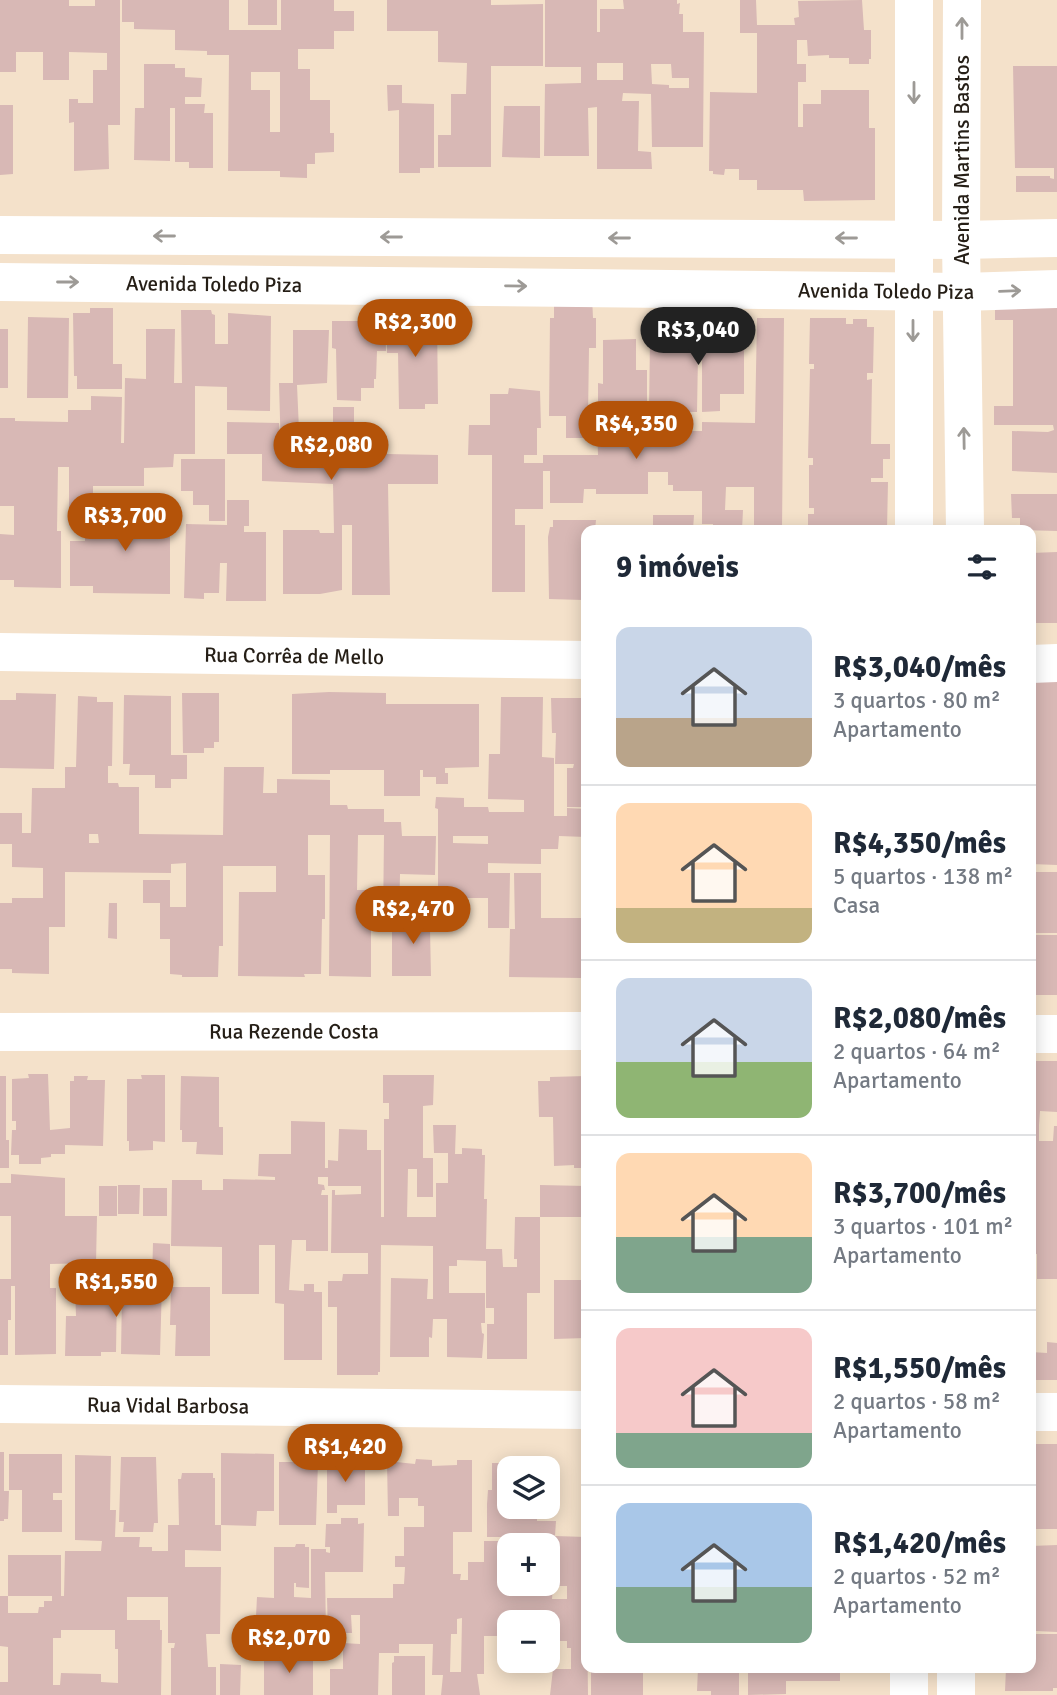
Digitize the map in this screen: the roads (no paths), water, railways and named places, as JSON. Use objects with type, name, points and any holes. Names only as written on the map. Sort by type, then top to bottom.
[{"type":"street","points":[[914,0],[914,525]]},
{"type":"street","name":"Avenida Martins Bastos","points":[[962,0],[961,240],[965,525]]},
{"type":"street","points":[[0,235],[961,240],[1057,238]]},
{"type":"street","points":[[444,237],[444,285]]},
{"type":"street","name":"Avenida Toledo Piza","points":[[0,282],[963,292],[1057,289]]},
{"type":"street","points":[[913,382],[963,379]]},
{"type":"street","points":[[914,487],[965,485]]},
{"type":"street","name":"Rua Corrêa de Mello","points":[[0,652],[581,660]]},
{"type":"street","points":[[1036,664],[1057,663]]},
{"type":"street","name":"Rua Rezende Costa","points":[[0,1032],[581,1031]]},
{"type":"street","points":[[1036,1034],[1057,1034]]},
{"type":"street","name":"Rua Vidal Barbosa","points":[[0,1404],[581,1410]]},
{"type":"street","points":[[1036,1412],[1057,1412]]},
{"type":"street","points":[[909,1673],[909,1695]]},
{"type":"street","points":[[956,1673],[956,1695]]}]
